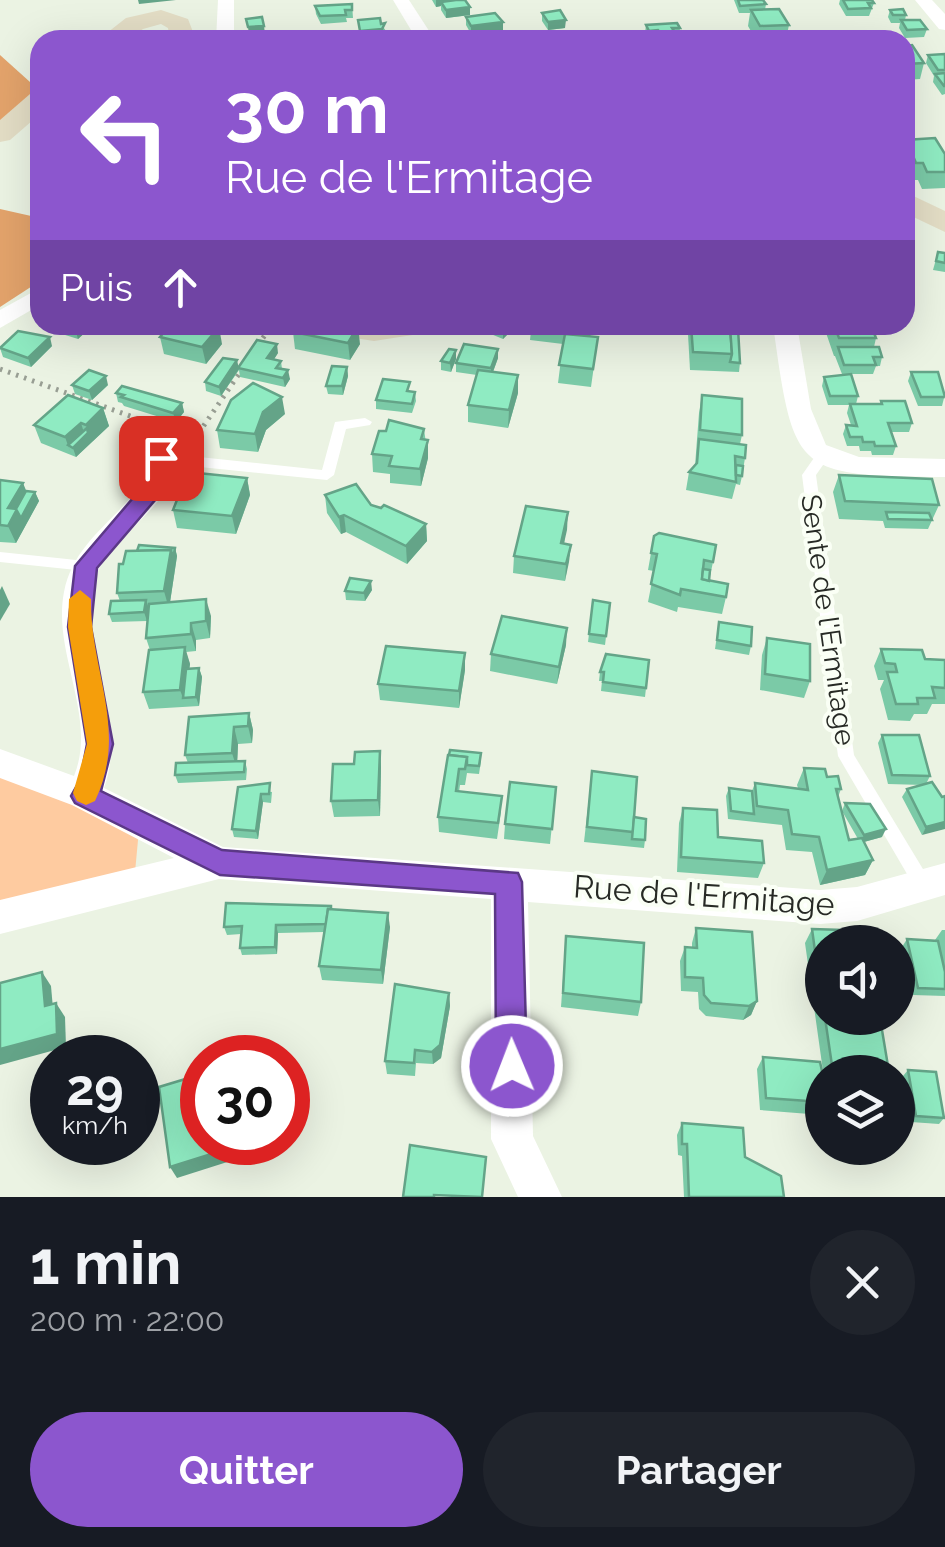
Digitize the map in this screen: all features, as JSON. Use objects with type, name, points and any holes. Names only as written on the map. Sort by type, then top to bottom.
[{"type":"street","points":[[225,30],[226,0]]},
{"type":"street","points":[[401,0],[420,30]]},
{"type":"street","points":[[923,0],[945,25]]},
{"type":"street","points":[[122,30],[129,24],[160,17],[179,24],[180,30]]},
{"type":"street","points":[[0,134],[30,108]]},
{"type":"street","points":[[915,206],[945,222]]},
{"type":"street","points":[[0,321],[30,302]]},
{"type":"street","points":[[787,335],[801,430],[810,448],[821,458],[852,468],[945,468]]},
{"type":"street","points":[[84,796],[92,782],[100,744],[79,627],[86,566],[160,480],[161,458]]},
{"type":"street","points":[[0,762],[84,796],[220,862]]},
{"type":"street","points":[[144,881],[154,829]]},
{"type":"street","points":[[0,916],[220,862]]},
{"type":"street","name":"Rue de l'Ermitage","points":[[220,862],[820,907],[857,904],[934,882]]},
{"type":"street","points":[[509,882],[512,1139],[540,1197]]},
{"type":"lane","points":[[161,458],[327,474],[340,424],[364,422]]},
{"type":"lane","name":"Sente de l'Ermitage","points":[[821,458],[808,475],[846,756],[934,882]]},
{"type":"lane","points":[[0,557],[86,566]]},
{"type":"path","points":[[257,346],[265,335]]},
{"type":"path","points":[[0,369],[154,426],[161,458],[194,440],[247,362]]},
{"type":"shaded area","points":[[0,55],[30,82],[30,104],[0,134]]},
{"type":"shaded area","points":[[0,209],[30,216],[30,288],[0,307]]},
{"type":"shaded area","points":[[0,763],[132,818],[138,840],[135,872],[0,917]]},
{"type":"building","points":[[465,0],[470,7],[446,10],[441,2]]},
{"type":"building","points":[[738,0],[763,0],[766,4],[740,6]]},
{"type":"building","points":[[843,0],[874,3],[868,3],[871,8],[848,9]]},
{"type":"building","points":[[352,4],[352,10],[345,10],[346,15],[320,16],[315,6]]},
{"type":"building","points":[[779,9],[789,25],[760,26],[751,10]]},
{"type":"building","points":[[903,9],[906,15],[893,15],[890,10]]},
{"type":"building","points":[[560,10],[566,20],[548,22],[542,13]]},
{"type":"building","points":[[495,13],[503,22],[471,26],[466,17]]},
{"type":"building","points":[[262,17],[264,26],[248,27],[246,19]]},
{"type":"building","points":[[380,18],[381,24],[385,23],[382,29],[360,30],[358,20]]},
{"type":"building","points":[[901,20],[920,20],[927,29],[907,30]]},
{"type":"building","points":[[677,23],[680,28],[648,30],[646,25]]},
{"type":"building","points":[[915,50],[924,63],[915,63]]},
{"type":"building","points":[[945,54],[945,70],[938,70],[928,55]]},
{"type":"building","points":[[945,73],[945,86],[944,86],[935,74]]},
{"type":"building","points":[[935,138],[945,154],[945,172],[927,172],[923,163],[916,163],[915,139]]},
{"type":"building","points":[[938,252],[945,253],[945,263],[936,261]]},
{"type":"building","points":[[18,331],[50,337],[28,358],[0,348]]},
{"type":"building","points":[[162,335],[212,335],[202,347]]},
{"type":"building","points":[[308,335],[353,335],[348,343]]},
{"type":"building","points":[[565,335],[598,337],[593,369],[559,365]]},
{"type":"building","points":[[692,335],[731,335],[732,354],[693,352]]},
{"type":"building","points":[[731,335],[738,335],[740,363],[730,362]]},
{"type":"building","points":[[838,335],[876,338],[839,338]]},
{"type":"building","points":[[257,340],[277,344],[267,358],[281,361],[276,368],[288,370],[283,378],[238,368]]},
{"type":"building","points":[[464,344],[498,349],[491,368],[456,363]]},
{"type":"building","points":[[838,347],[879,347],[882,357],[873,357],[876,365],[844,365]]},
{"type":"building","points":[[449,349],[456,350],[450,363],[441,361]]},
{"type":"building","points":[[223,358],[237,360],[219,387],[205,382]]},
{"type":"building","points":[[332,366],[347,367],[342,386],[326,386]]},
{"type":"building","points":[[89,370],[106,376],[89,391],[72,385]]},
{"type":"building","points":[[478,370],[518,375],[509,410],[468,405]]},
{"type":"building","points":[[911,372],[938,372],[945,397],[921,397]]},
{"type":"building","points":[[851,374],[858,396],[830,396],[824,377]]},
{"type":"building","points":[[383,379],[410,382],[407,391],[415,392],[412,404],[376,400]]},
{"type":"building","points":[[253,383],[282,397],[263,412],[255,434],[217,430],[231,400]]},
{"type":"building","points":[[122,386],[182,403],[173,413],[121,397],[124,395],[116,393]]},
{"type":"building","points":[[68,395],[103,408],[86,425],[81,423],[65,437],[34,425]]},
{"type":"building","points":[[702,395],[742,399],[742,435],[700,430]]},
{"type":"building","points":[[881,401],[905,401],[912,423],[888,423],[896,446],[875,446],[874,442],[863,442],[862,437],[850,437],[846,425],[857,426],[850,404],[882,404]]},
{"type":"building","points":[[389,420],[424,429],[421,439],[428,440],[420,469],[389,466],[392,456],[372,454],[379,431],[386,431]]},
{"type":"building","points":[[87,428],[88,433],[73,448],[68,445]]},
{"type":"building","points":[[699,439],[746,445],[745,458],[735,456],[736,482],[689,472],[697,463]]},
{"type":"building","points":[[736,465],[743,466],[742,476],[736,475]]},
{"type":"building","points":[[188,472],[247,478],[232,516],[173,510]]},
{"type":"building","points":[[839,475],[932,479],[939,505],[845,501]]},
{"type":"building","points":[[0,480],[23,483],[8,508],[17,509],[8,526],[0,525]]},
{"type":"building","points":[[356,484],[371,505],[384,505],[426,524],[406,546],[344,515],[339,517],[325,495]]},
{"type":"building","points":[[26,491],[35,492],[21,518],[16,509]]},
{"type":"building","points":[[526,506],[568,512],[561,543],[571,545],[566,564],[514,556]]},
{"type":"building","points":[[886,512],[929,513],[932,520],[888,519]]},
{"type":"building","points":[[659,533],[716,545],[713,562],[704,560],[702,579],[728,584],[726,597],[681,589],[680,595],[651,584],[657,554],[651,553],[654,536]]},
{"type":"building","points":[[139,545],[175,548],[173,558],[171,550],[137,551]]},
{"type":"building","points":[[171,550],[164,591],[117,593],[119,564],[123,564],[126,551]]},
{"type":"building","points":[[703,569],[710,570],[709,581],[702,579]]},
{"type":"building","points":[[350,578],[371,581],[364,593],[345,591]]},
{"type":"building","points":[[206,599],[206,621],[191,623],[191,634],[146,638],[149,604]]},
{"type":"building","points":[[146,600],[144,612],[109,614],[111,601]]},
{"type":"building","points":[[593,600],[610,603],[606,636],[589,634]]},
{"type":"building","points":[[502,616],[567,628],[559,667],[491,654]]},
{"type":"building","points":[[719,622],[752,627],[751,646],[717,640]]},
{"type":"building","points":[[767,638],[810,644],[810,681],[765,674]]},
{"type":"building","points":[[386,646],[465,653],[459,691],[378,684]]},
{"type":"building","points":[[185,647],[180,690],[143,692],[149,650]]},
{"type":"building","points":[[881,649],[922,650],[925,659],[945,660],[945,688],[932,687],[935,698],[917,698],[918,704],[896,704],[887,672],[897,672],[895,664],[885,663]]},
{"type":"building","points":[[606,654],[649,660],[646,688],[603,682],[604,672],[600,672]]},
{"type":"building","points":[[199,668],[196,697],[183,698],[186,669]]},
{"type":"building","points":[[249,713],[248,726],[234,727],[232,753],[185,755],[189,717]]},
{"type":"building","points":[[882,735],[919,735],[930,776],[892,775]]},
{"type":"building","points":[[450,750],[481,753],[479,766],[467,765],[467,757],[449,755]]},
{"type":"building","points":[[380,751],[378,800],[331,801],[333,764],[354,764],[355,752]]},
{"type":"building","points":[[448,755],[467,757],[465,769],[459,769],[456,791],[502,796],[498,823],[438,817]]},
{"type":"building","points":[[245,761],[244,772],[175,775],[176,763]]},
{"type":"building","points":[[804,768],[825,769],[827,777],[838,776],[841,789],[836,789],[849,840],[862,838],[873,860],[827,870],[819,837],[792,834],[788,810],[757,806],[755,783],[808,790]]},
{"type":"building","points":[[592,771],[637,777],[633,832],[587,827]]},
{"type":"building","points":[[510,782],[556,787],[552,829],[505,824]]},
{"type":"building","points":[[932,782],[945,796],[945,822],[926,827],[907,789]]},
{"type":"building","points":[[270,783],[269,794],[261,794],[256,831],[232,829],[238,787]]},
{"type":"building","points":[[729,788],[752,791],[754,814],[731,811]]},
{"type":"building","points":[[845,803],[870,804],[886,829],[864,835]]},
{"type":"building","points":[[683,808],[717,810],[718,837],[762,841],[764,863],[681,857]]},
{"type":"building","points":[[634,817],[646,819],[645,840],[632,839]]},
{"type":"building","points":[[226,903],[331,909],[326,924],[276,925],[275,947],[240,948],[242,926],[224,927]]},
{"type":"building","points":[[328,909],[388,913],[381,970],[319,966]]},
{"type":"building","points":[[696,928],[752,932],[757,1001],[749,1006],[711,1003],[704,995],[703,978],[685,977],[685,947],[697,948]]},
{"type":"building","points":[[566,936],[644,943],[641,1002],[563,993]]},
{"type":"building","points":[[915,940],[938,941],[945,989],[918,988]]},
{"type":"building","points":[[42,972],[45,1006],[56,1003],[57,1034],[30,1035],[30,1041],[0,1049],[0,983]]},
{"type":"building","points":[[395,984],[449,993],[440,1045],[432,1052],[415,1050],[414,1063],[385,1061]]},
{"type":"building","points":[[828,1035],[883,1035],[886,1055],[830,1055]]},
{"type":"building","points":[[763,1057],[805,1061],[805,1101],[766,1098]]},
{"type":"building","points":[[915,1070],[936,1072],[944,1118],[916,1116]]},
{"type":"building","points":[[180,1081],[180,1164],[170,1167],[160,1094],[160,1087]]},
{"type":"building","points":[[682,1123],[743,1128],[745,1157],[781,1176],[784,1197],[689,1197],[687,1144],[682,1144]]},
{"type":"building","points":[[410,1145],[486,1157],[482,1197],[403,1197]]},
{"type":"slow traffic","points":[[80,599],[79,627],[100,744],[86,793]]},
{"type":"route","points":[[161,458],[160,480],[86,566],[80,591],[79,627],[100,744],[92,782],[84,796],[220,862],[509,882],[512,1066]]}]
